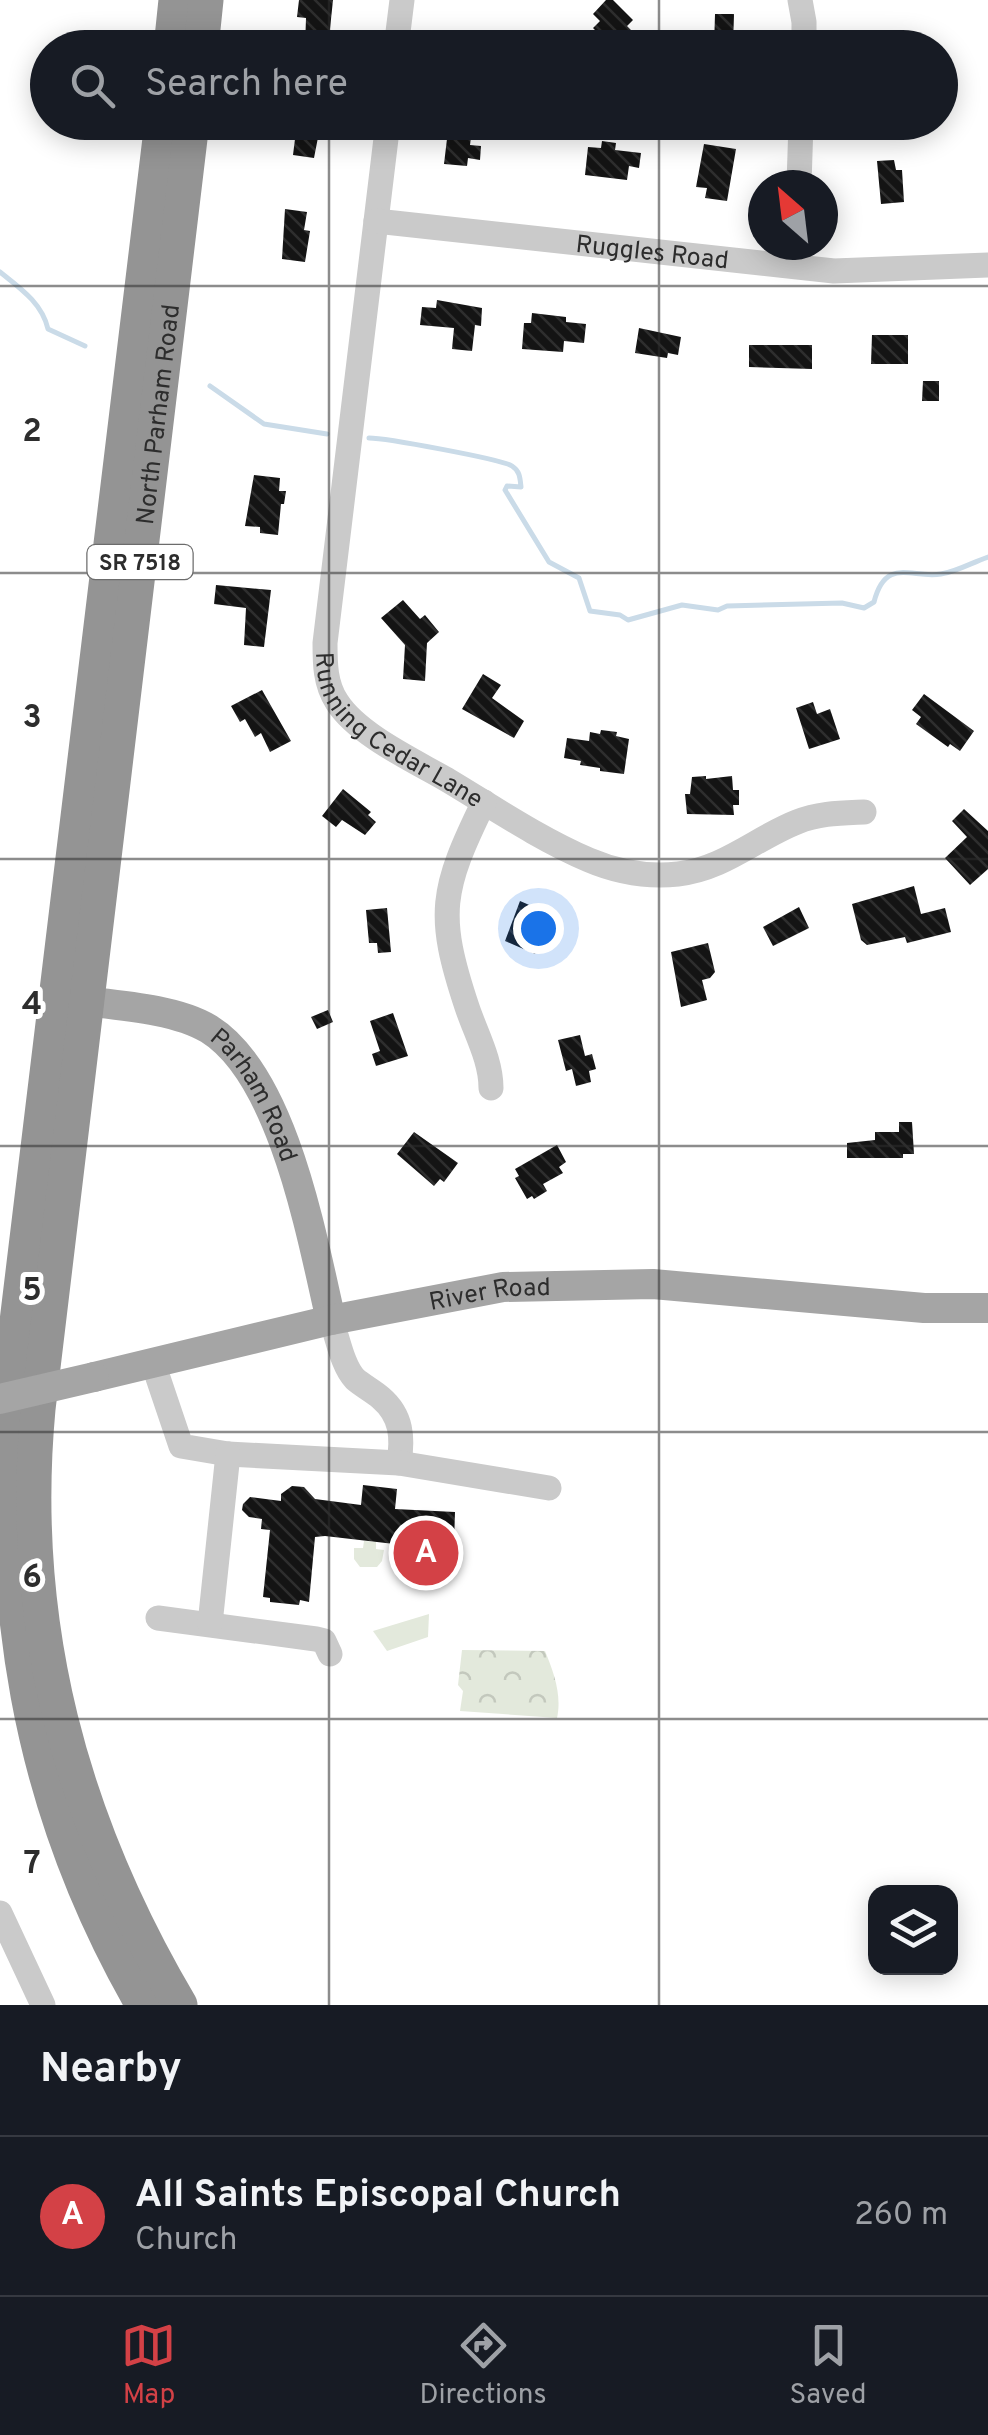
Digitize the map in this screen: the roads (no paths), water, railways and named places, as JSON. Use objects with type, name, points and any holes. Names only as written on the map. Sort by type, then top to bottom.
[{"type":"highway","points":[[173,30],[176,0]]},
{"type":"highway","points":[[202,30],[206,0]]},
{"type":"highway","name":"North Parham Road","points":[[71,999],[160,140]]},
{"type":"highway","name":"North Parham Road","points":[[71,999],[190,140]]},
{"type":"highway","points":[[71,999],[5,1432],[2,1516],[6,1590],[18,1677],[46,1791],[95,1915],[144,2005]]},
{"type":"highway","points":[[71,999],[33,1487],[38,1592],[54,1694],[86,1809],[132,1919],[180,2005]]},
{"type":"main road","name":"Parham Road","points":[[71,999],[186,1018],[218,1035],[240,1059],[284,1142],[332,1320]]},
{"type":"main road","name":"River Road","points":[[0,1399],[332,1320],[503,1287],[603,1282],[924,1308],[988,1308]]},
{"type":"street","points":[[398,30],[402,0]]},
{"type":"street","points":[[800,0],[804,30]]},
{"type":"street","name":"Running Cedar Lane","points":[[386,140],[328,608],[327,677],[337,702],[356,722],[484,802],[588,860],[618,870],[654,875],[710,866],[795,822],[824,813],[864,812]]},
{"type":"street","points":[[799,170],[800,140]]},
{"type":"street","name":"Ruggles Road","points":[[376,221],[748,252]]},
{"type":"street","name":"Ruggles Road","points":[[821,260],[889,271],[988,265]]},
{"type":"street","points":[[484,802],[465,841],[445,910],[450,948],[488,1062],[491,1088]]},
{"type":"street","points":[[332,1320],[347,1368],[394,1412],[402,1441],[399,1463]]},
{"type":"street","points":[[153,1363],[181,1446],[228,1454],[399,1463],[548,1488]]},
{"type":"street","points":[[210,1624],[228,1454]]},
{"type":"street","points":[[158,1618],[316,1639],[324,1642],[330,1654]]},
{"type":"street","points":[[0,1913],[43,2005]]},
{"type":"waterway","points":[[0,272],[35,304],[48,329],[85,346]]},
{"type":"waterway","points":[[210,386],[264,424],[327,434]]},
{"type":"waterway","points":[[369,438],[442,449],[512,466],[518,472],[521,487],[507,486],[505,490],[549,562],[579,578],[590,611],[620,615],[628,620],[682,605],[718,610],[727,606],[842,603],[864,608],[874,602],[885,579],[893,574],[941,574],[988,557]]},
{"type":"place","name":"All Saints Episcopal Church","points":[[426,1553]]}]
